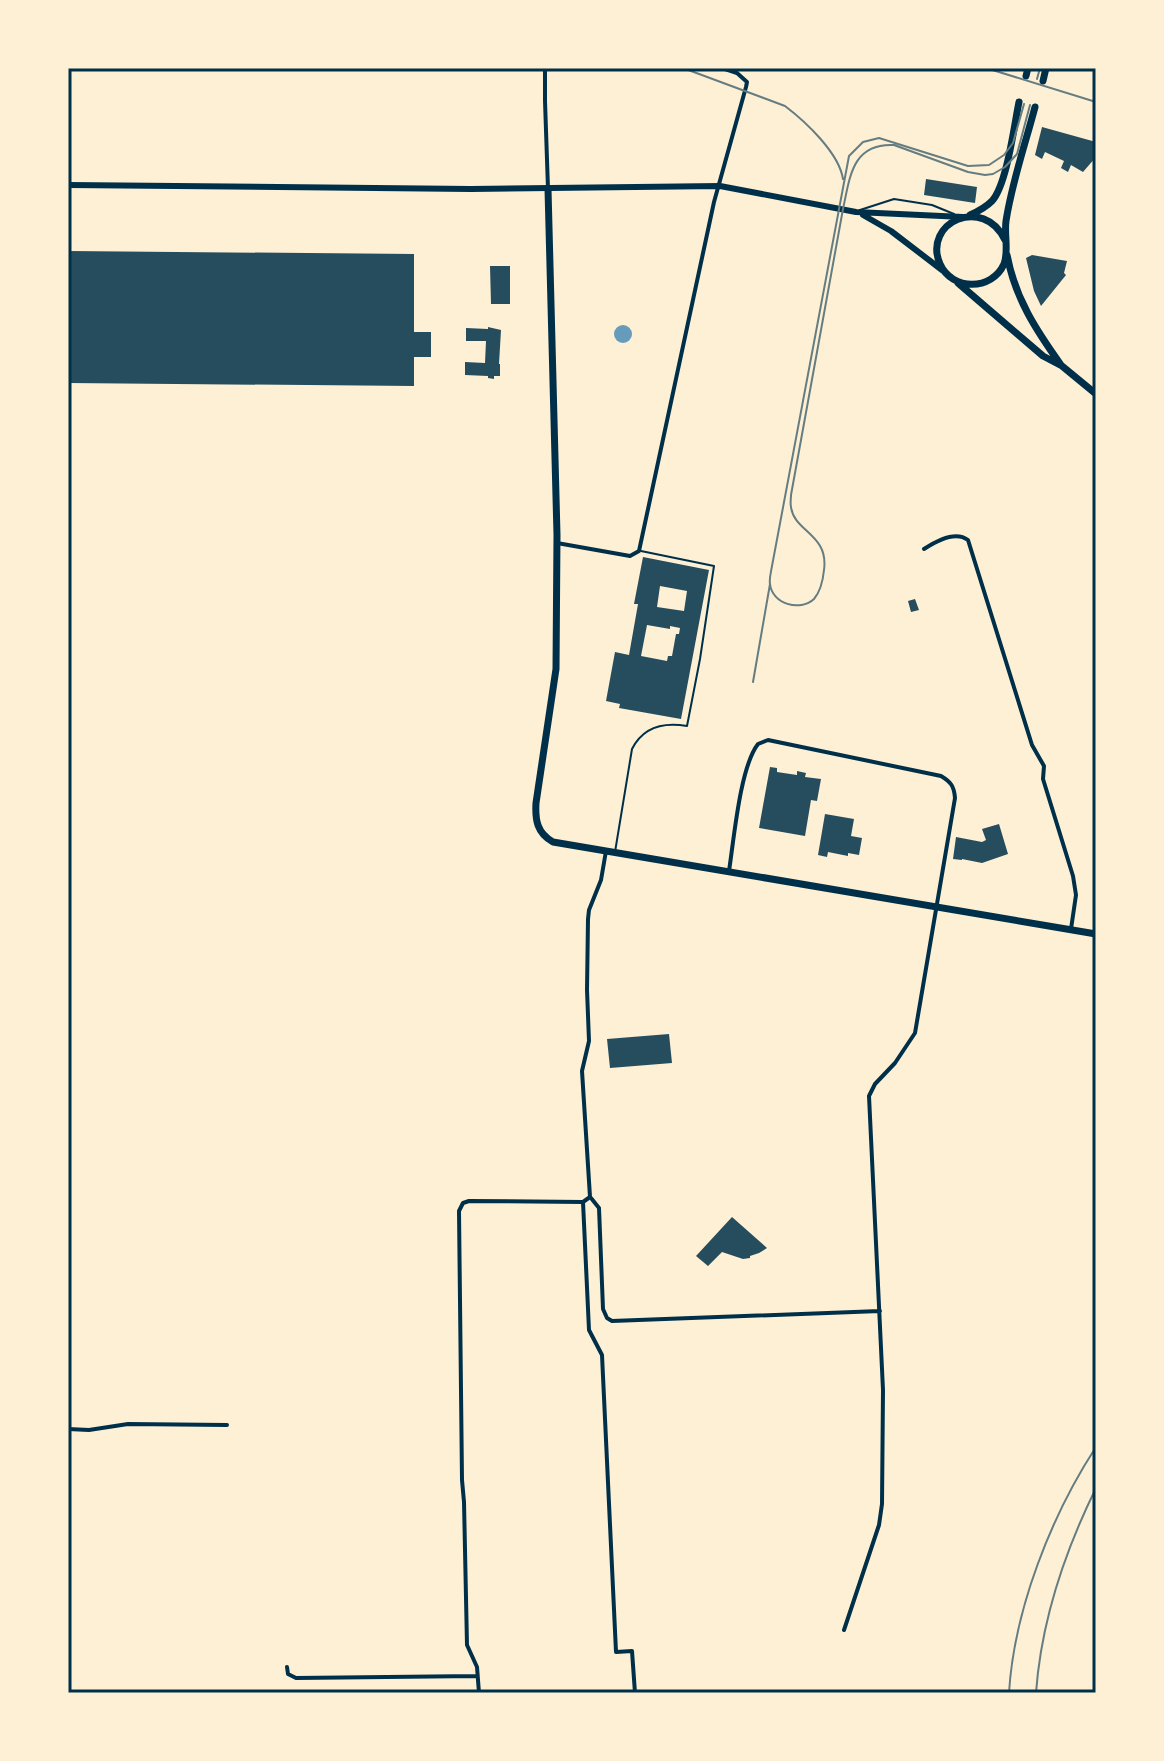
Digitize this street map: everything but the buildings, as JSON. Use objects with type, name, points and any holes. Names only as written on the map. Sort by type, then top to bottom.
[{"type":"main road","points":[[1043,81],[1046,68]]},
{"type":"main road","points":[[1006,251],[1002,267],[990,279],[974,285],[963,284],[950,276],[938,257],[939,238],[951,223],[982,210],[994,199],[1001,186],[1019,102]]},
{"type":"main road","points":[[1035,107],[1012,187],[1005,224],[1006,251],[1021,303],[1062,366]]},
{"type":"main road","points":[[68,185],[548,189],[720,186],[856,212],[984,218],[997,226],[1005,240]]},
{"type":"main road","points":[[548,189],[557,543],[556,669],[536,803],[537,825],[546,838],[553,842],[728,873],[1096,934]]},
{"type":"main road","points":[[856,212],[891,231],[950,276],[1043,356],[1062,366],[1096,394]]},
{"type":"street","points":[[545,68],[548,189]]},
{"type":"street","points":[[557,543],[630,556],[639,551],[714,202],[747,82],[737,73],[722,68]]},
{"type":"street","points":[[924,549],[957,534],[968,540],[1032,745],[1044,766],[1043,779],[1073,876],[1076,895],[1071,930]]},
{"type":"street","points":[[728,873],[749,760],[758,744],[768,740],[941,776],[951,782],[954,789],[955,798],[915,1033],[869,1096],[883,1390],[882,1504],[879,1525],[844,1630]]},
{"type":"street","points":[[610,852],[589,910],[589,1041],[582,1071],[590,1197],[599,1208],[603,1309],[607,1318],[612,1321],[880,1311]]},
{"type":"street","points":[[479,1693],[477,1667],[467,1645],[459,1211],[463,1203],[469,1201],[583,1202],[590,1197]]},
{"type":"street","points":[[583,1202],[589,1330],[602,1355],[616,1652],[632,1651],[635,1693]]},
{"type":"street","points":[[68,1429],[89,1430],[128,1424],[227,1425]]},
{"type":"street","points":[[287,1667],[288,1674],[296,1678],[478,1676]]},
{"type":"lane","points":[[856,212],[894,199],[932,205],[965,216]]},
{"type":"lane","points":[[610,852],[636,742],[643,734],[662,725],[687,726],[714,566],[639,551]]},
{"type":"water","points":[[619,325],[627,325],[632,334],[630,341],[619,343],[614,338],[614,330]]},
{"type":"tram line","points":[[683,68],[785,106],[812,129],[828,149],[843,179]]},
{"type":"tram line","points":[[1037,79],[1040,68]]},
{"type":"tram line","points":[[1024,104],[1013,143],[1004,155],[989,165],[968,166],[879,138],[863,142],[849,156],[770,575],[772,591],[781,601],[794,605],[808,603],[818,593],[824,574],[821,548],[793,515],[791,495],[843,209],[855,164],[869,150],[894,145],[968,172],[993,174],[1017,154],[1030,105]]},
{"type":"tram line","points":[[753,682],[770,584]]},
{"type":"railway","points":[[986,68],[1096,102]]},
{"type":"railway","points":[[1009,1693],[1018,1629],[1038,1565],[1064,1503],[1096,1447]]},
{"type":"railway","points":[[1036,1693],[1043,1640],[1056,1588],[1096,1488]]}]
